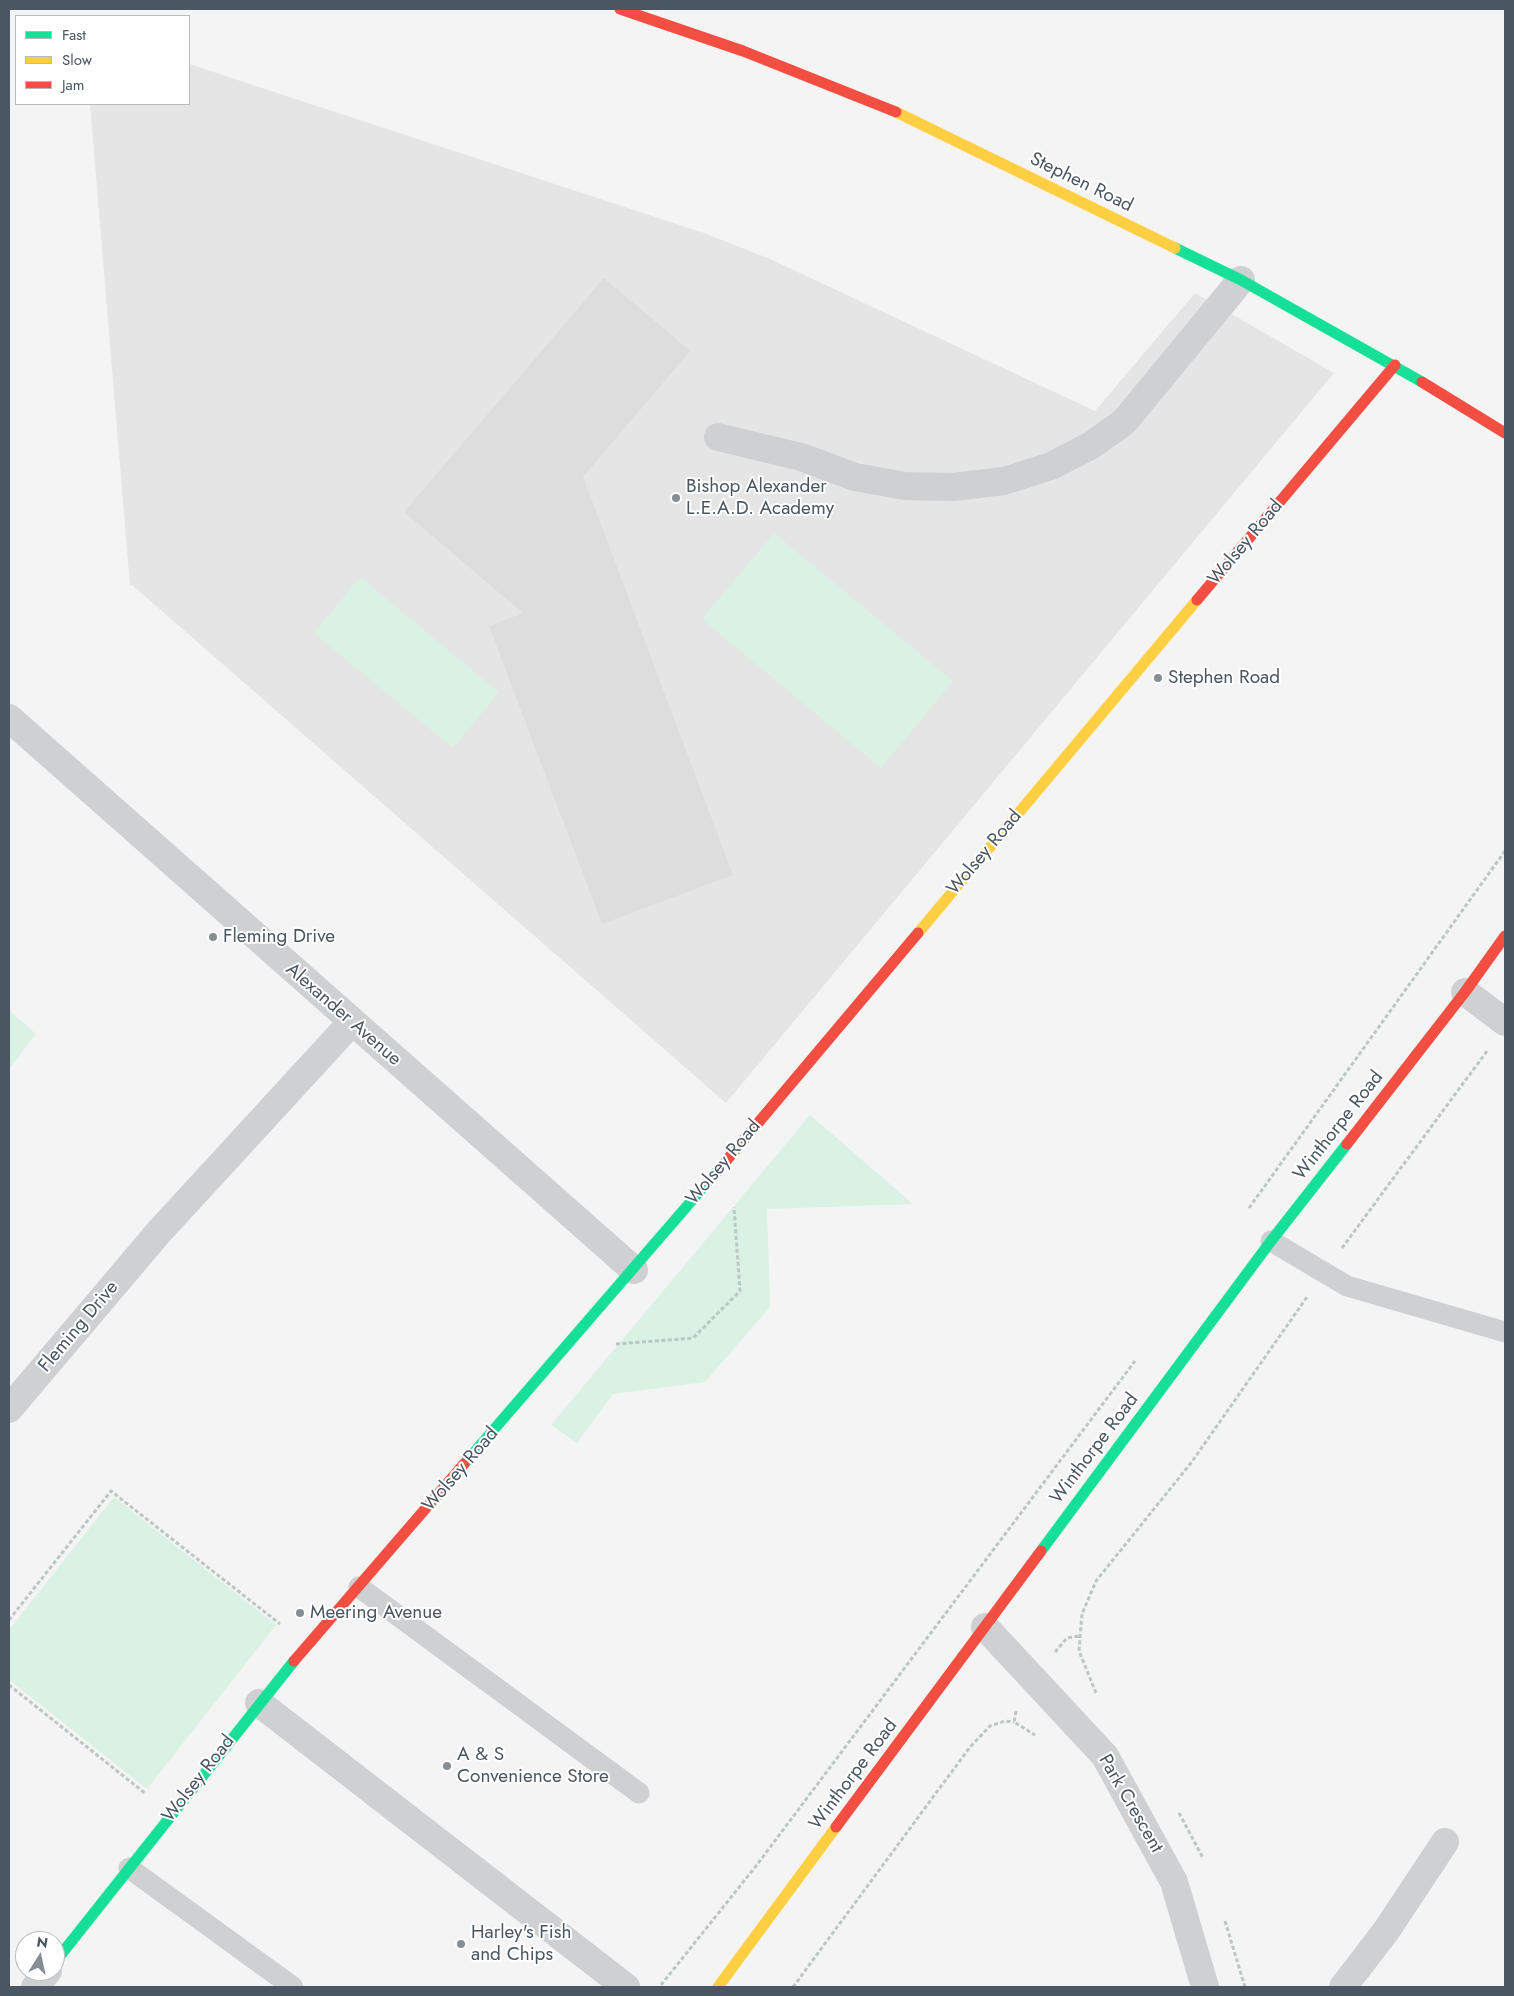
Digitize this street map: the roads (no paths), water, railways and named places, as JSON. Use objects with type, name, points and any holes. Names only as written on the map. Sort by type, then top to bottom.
[{"type":"street","name":"Stephen Road","points":[[620,9],[743,51],[875,102],[1241,280],[1395,365],[1505,433]]},
{"type":"street","points":[[718,437],[801,457],[855,477],[905,486],[953,488],[1004,481],[1050,466],[1090,446],[1124,422],[1241,280]]},
{"type":"street","name":"Wolsey Road","points":[[65,1949],[258,1703],[634,1270],[1395,365]]},
{"type":"street","name":"Alexander Avenue","points":[[9,718],[351,1023],[634,1270]]},
{"type":"street","name":"Winthorpe Road","points":[[718,1987],[1271,1241],[1465,992],[1505,936]]},
{"type":"street","points":[[1465,992],[1505,1022]]},
{"type":"street","name":"Fleming Drive","points":[[9,1409],[158,1233],[351,1023]]},
{"type":"street","name":"Park Crescent","points":[[985,1627],[1104,1756],[1174,1882],[1205,1987]]},
{"type":"street","points":[[258,1703],[626,1987]]},
{"type":"street","points":[[1342,1987],[1386,1931],[1445,1842]]},
{"type":"lane","points":[[1271,1241],[1347,1286],[1505,1332]]},
{"type":"lane","points":[[359,1587],[639,1793]]},
{"type":"lane","points":[[129,1868],[293,1987]]},
{"type":"place","name":"Bishop Alexander L.E.A.D. Academy","points":[[676,498]]},
{"type":"place","name":"Stephen Road","points":[[1158,678]]},
{"type":"place","name":"Fleming Drive","points":[[213,937]]},
{"type":"place","name":"Meering Avenue","points":[[300,1613]]},
{"type":"place","name":"A & S Convenience Store","points":[[447,1766]]},
{"type":"place","name":"Harley's Fish and Chips","points":[[461,1944]]}]
